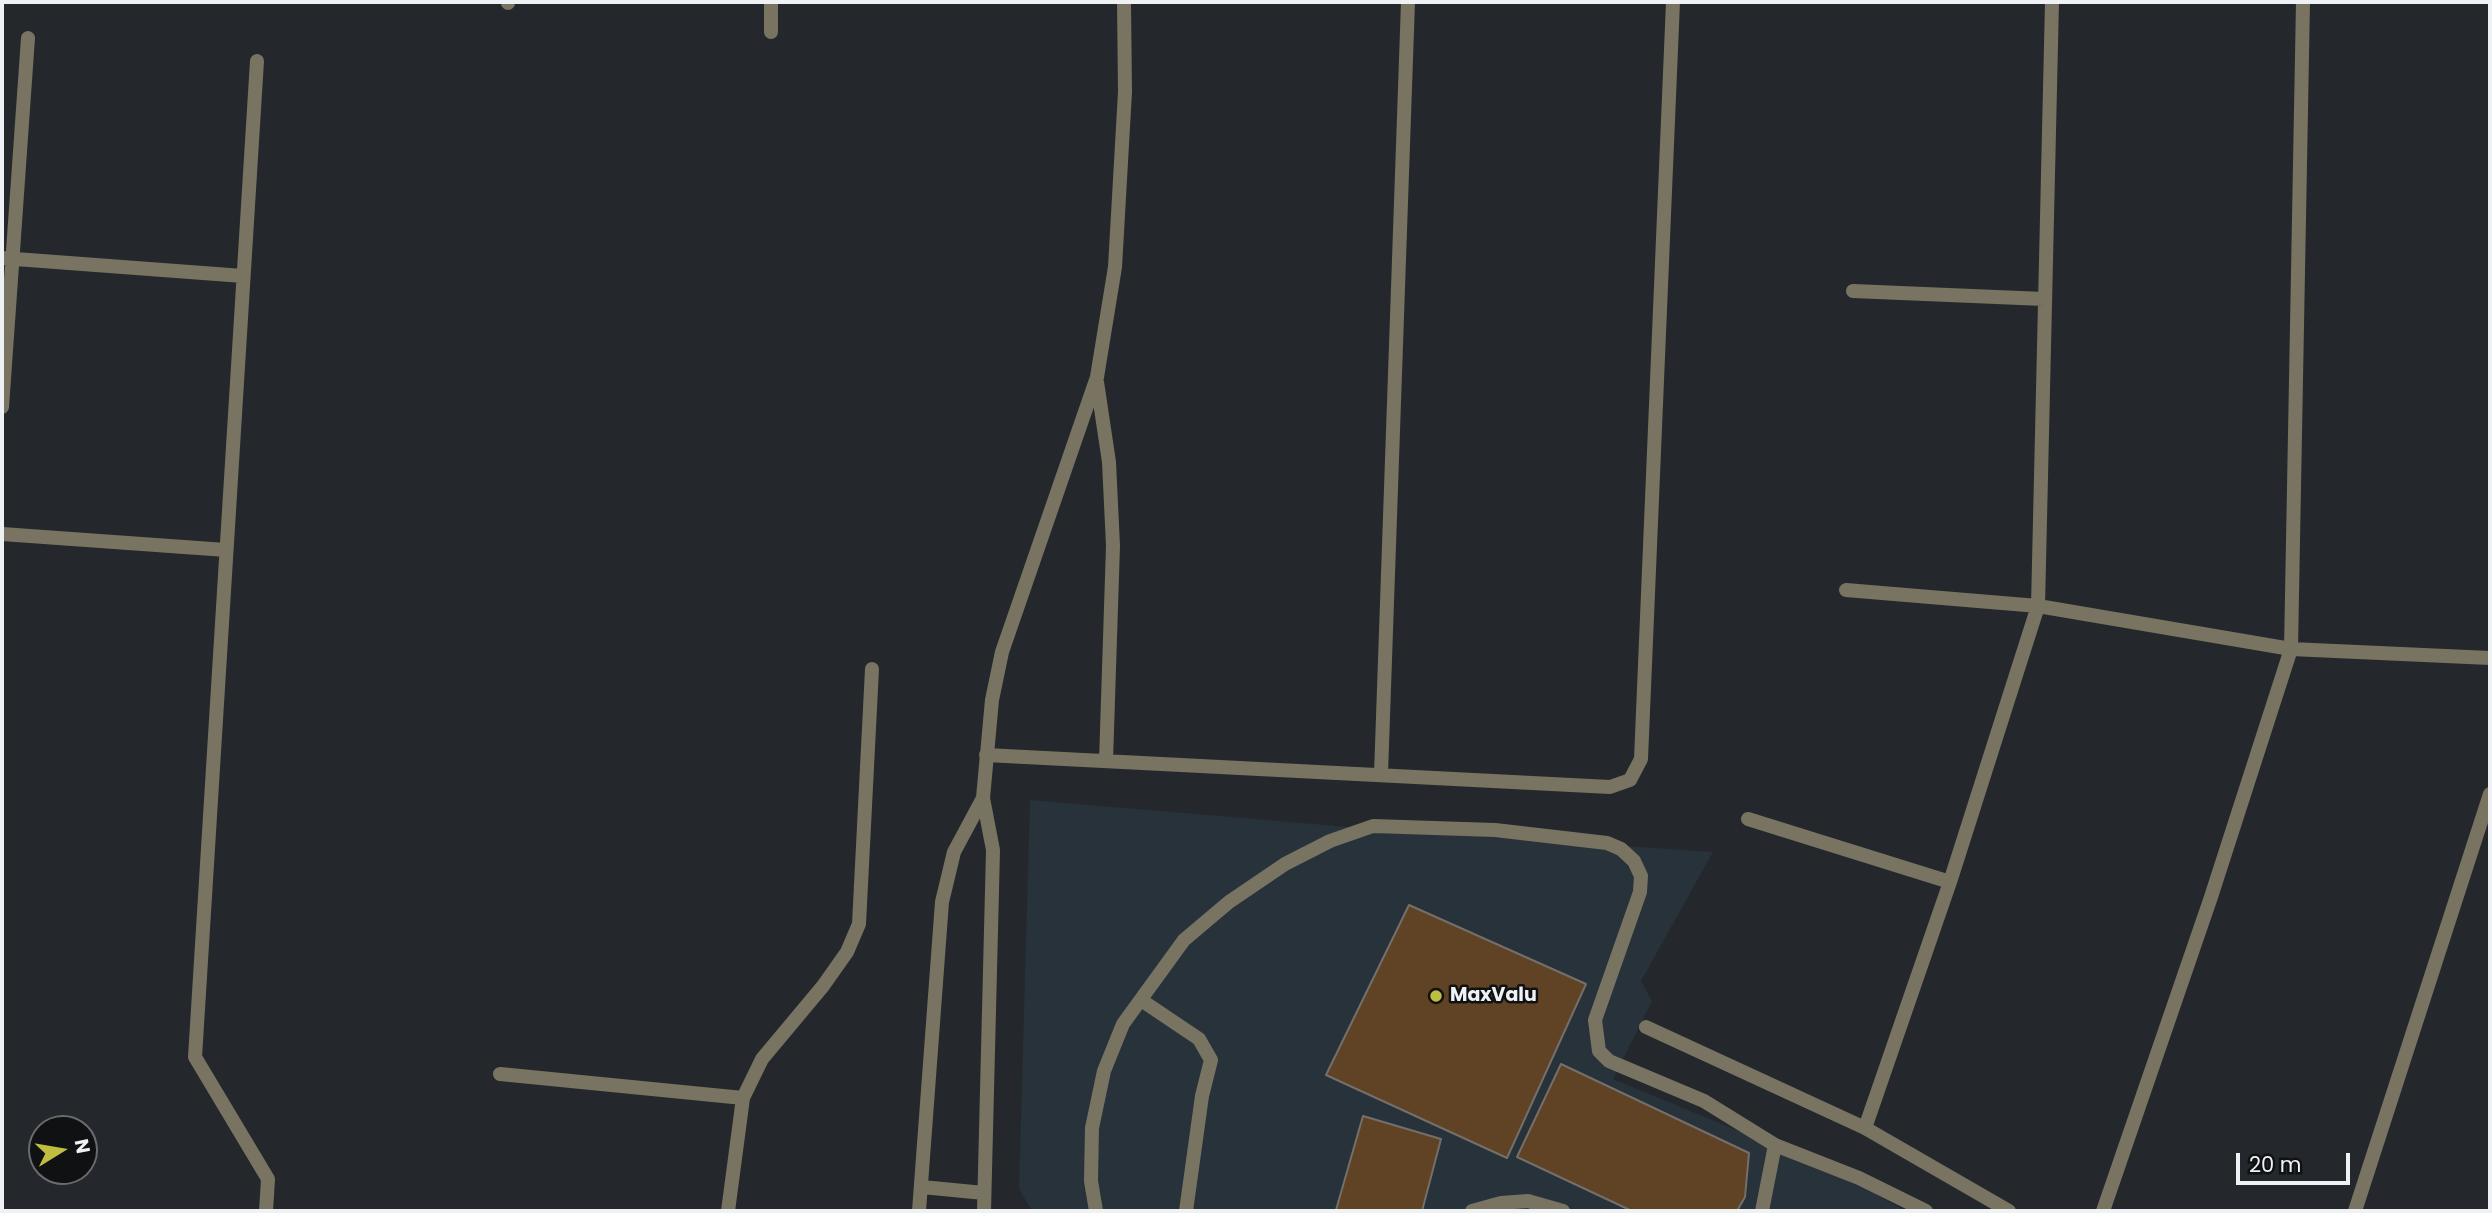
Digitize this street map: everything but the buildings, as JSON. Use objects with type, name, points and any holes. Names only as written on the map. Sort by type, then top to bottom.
[{"type":"street","points":[[771,2],[771,32]]},
{"type":"street","points":[[984,1211],[993,850],[983,798],[986,755],[1002,652],[1097,377],[1115,267],[1125,92],[1124,2]]},
{"type":"street","points":[[1381,774],[1408,2]]},
{"type":"street","points":[[986,755],[1610,787],[1630,780],[1641,759],[1673,2]]},
{"type":"street","points":[[1866,1128],[1950,882],[2038,606],[2043,299],[2052,2]]},
{"type":"street","points":[[2103,1211],[2211,897],[2291,649],[2303,2]]},
{"type":"street","points":[[2,407],[7,258],[28,38]]},
{"type":"street","points":[[257,61],[195,1057],[268,1179],[266,1211]]},
{"type":"street","points":[[7,258],[243,276]]},
{"type":"street","points":[[1853,292],[2043,299]]},
{"type":"street","points":[[1097,377],[1109,462],[1113,546],[1106,761]]},
{"type":"street","points":[[2,534],[226,550]]},
{"type":"street","points":[[1846,590],[2038,606],[2291,649],[2490,658]]},
{"type":"street","points":[[728,1211],[743,1098],[762,1059],[823,986],[847,952],[859,924],[872,668]]},
{"type":"street","points":[[2355,1211],[2490,794]]},
{"type":"street","points":[[919,1211],[942,902],[954,852],[983,798]]},
{"type":"street","points":[[1748,819],[1950,882]]},
{"type":"street","points":[[1096,1211],[1091,1181],[1092,1128],[1104,1071],[1123,1024],[1184,940],[1229,902],[1285,864],[1330,841],[1373,826],[1495,830],[1607,843],[1620,849],[1634,861],[1641,876],[1640,892],[1595,1020],[1595,1037],[1599,1052],[1609,1061],[1704,1101],[1775,1146],[1859,1178],[1926,1211]]},
{"type":"street","points":[[1141,1000],[1199,1039],[1212,1059],[1196,1133],[1186,1211]]},
{"type":"street","points":[[1646,1027],[1866,1128],[2008,1211]]},
{"type":"street","points":[[500,1074],[743,1098]]},
{"type":"street","points":[[1762,1211],[1775,1146]]},
{"type":"street","points":[[922,1187],[984,1193]]},
{"type":"street","points":[[1472,1211],[1501,1203],[1528,1201],[1563,1211]]},
{"type":"shaded area","points":[[1030,800],[1361,828],[1713,852],[1641,981],[1652,1001],[1613,1079],[1838,1172],[1905,1211],[1032,1211],[1019,1189]]},
{"type":"place","name":"MaxValu","points":[[1436,996]]}]
